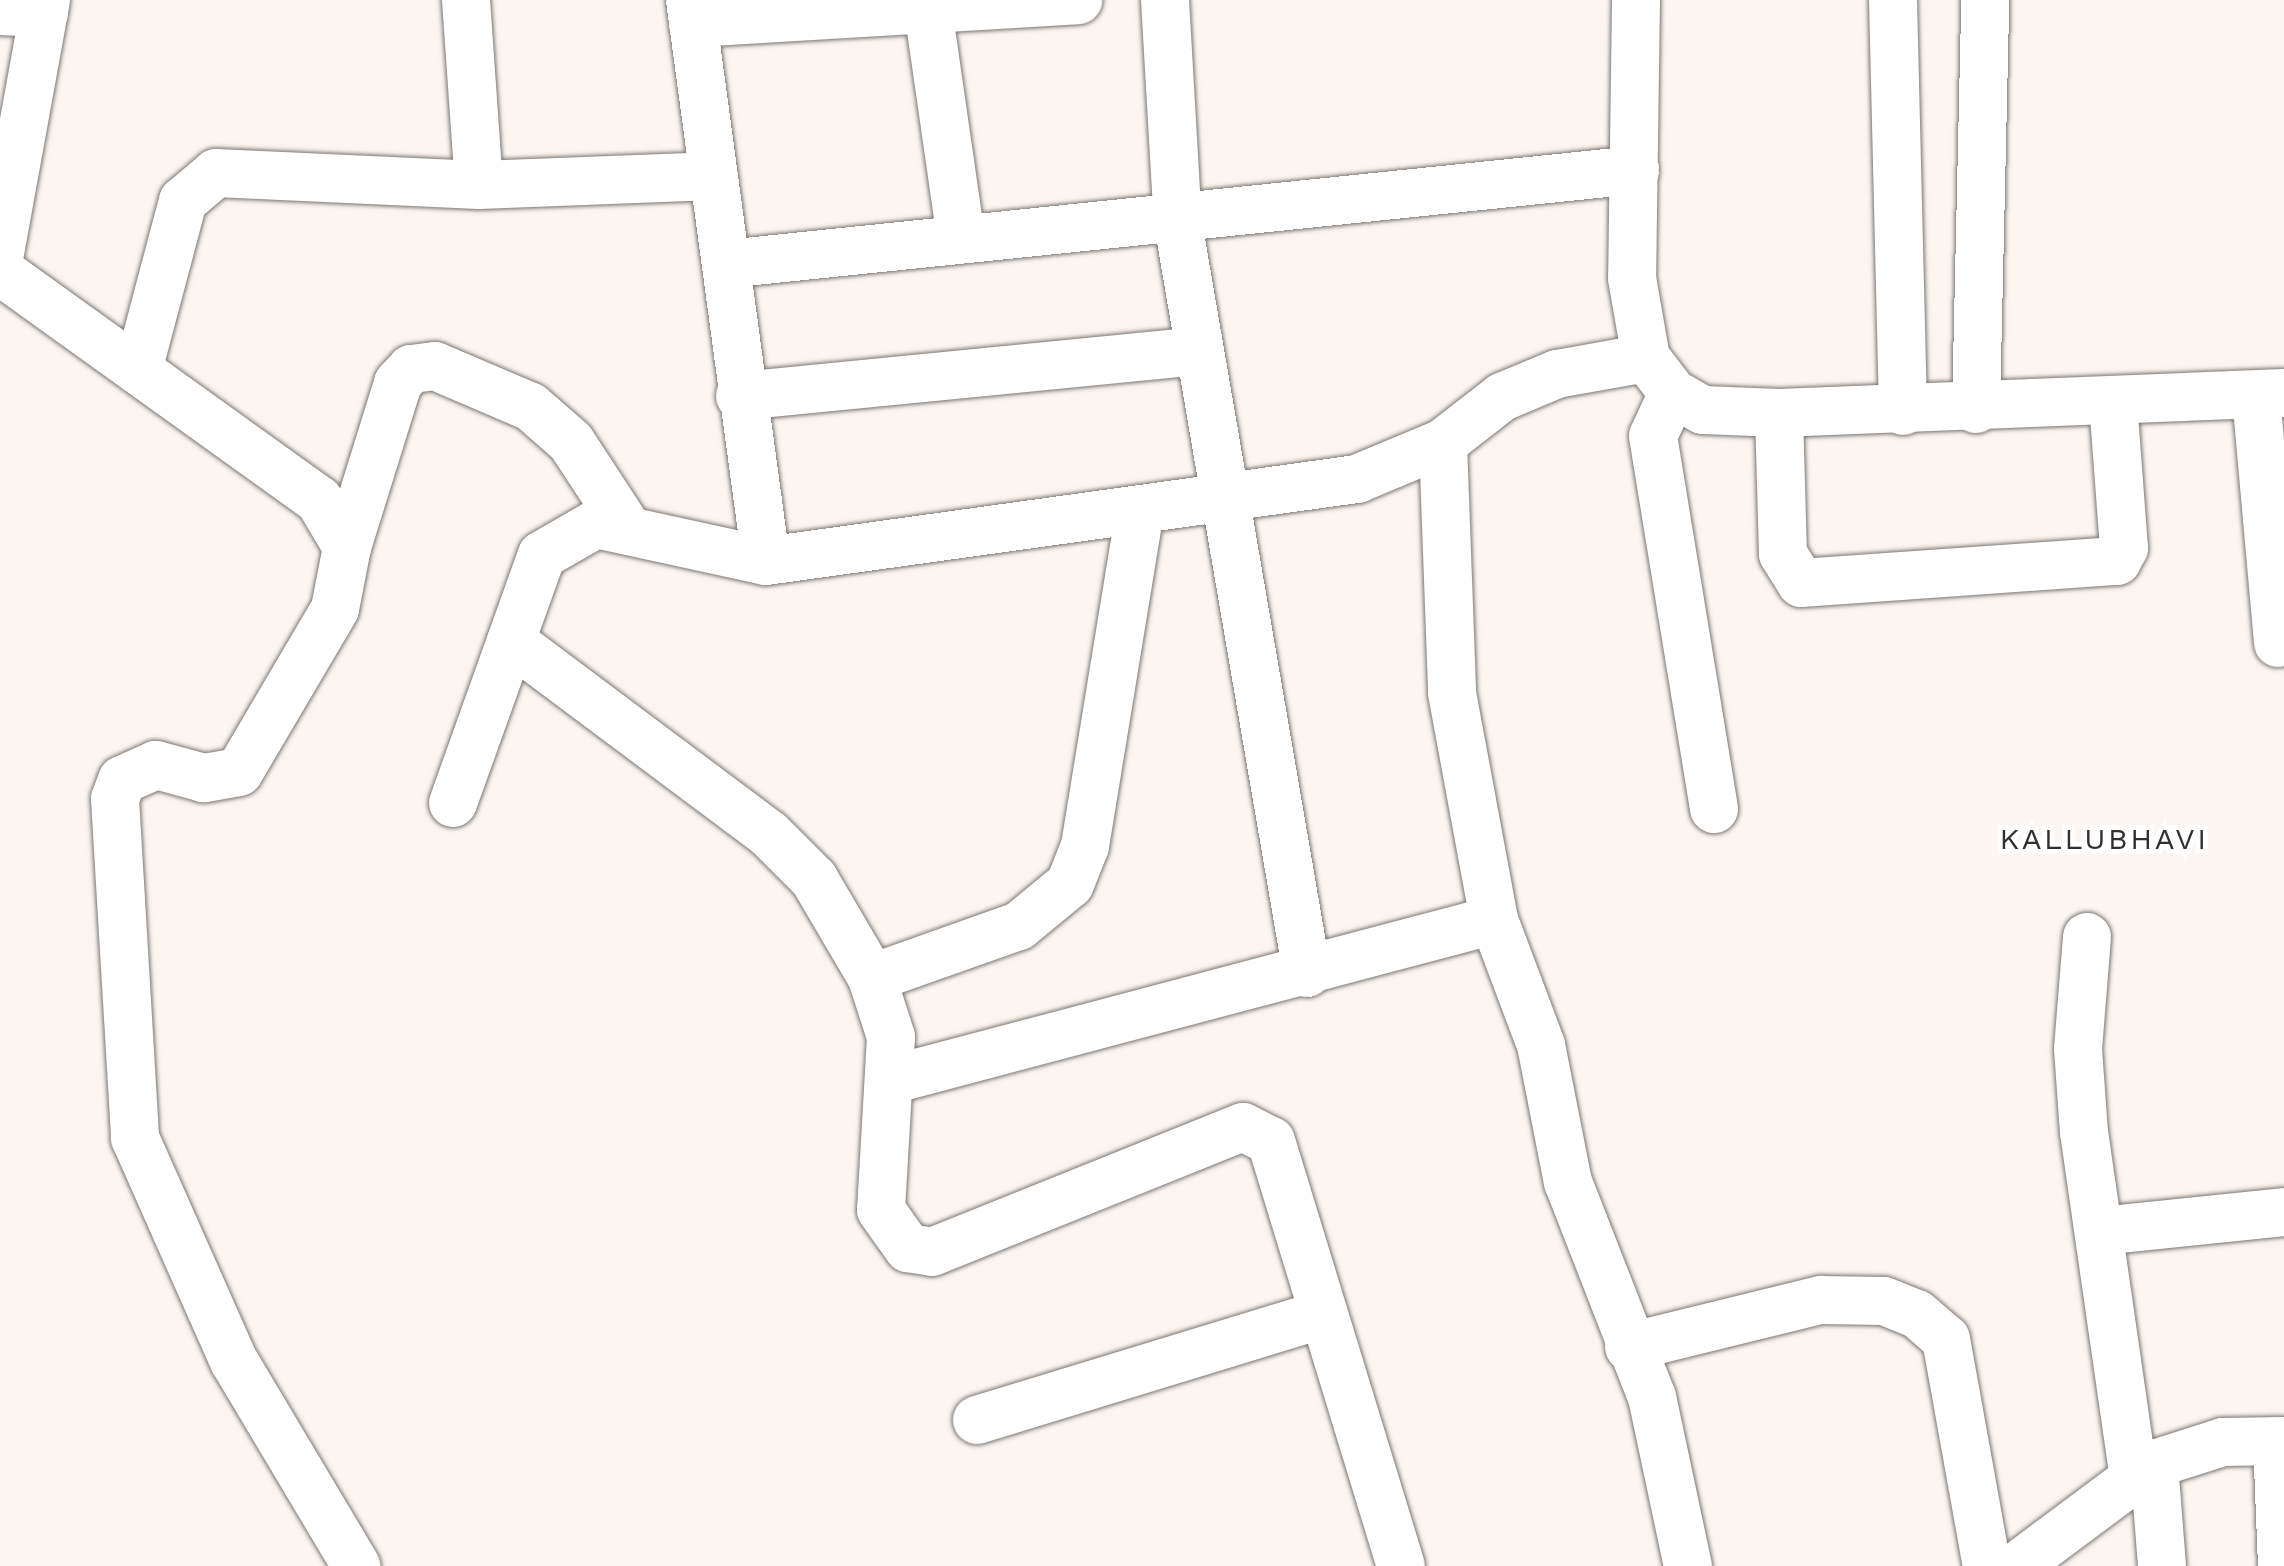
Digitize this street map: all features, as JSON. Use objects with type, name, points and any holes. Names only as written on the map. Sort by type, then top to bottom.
[{"type":"street","points":[[466,0],[479,185]]},
{"type":"street","points":[[766,562],[740,396],[692,12],[1078,0]]},
{"type":"street","points":[[1164,0],[1178,223],[1307,973]]},
{"type":"street","points":[[1636,0],[1632,278],[1659,375],[1653,436],[1714,810]]},
{"type":"street","points":[[1894,0],[1903,411]]},
{"type":"street","points":[[1976,409],[1986,0]]},
{"type":"street","points":[[904,7],[961,239]]},
{"type":"street","points":[[0,253],[30,8]]},
{"type":"street","points":[[726,264],[961,239],[1178,223],[1635,170]]},
{"type":"street","points":[[138,370],[183,201],[216,173],[479,185],[714,176]]},
{"type":"street","points":[[0,270],[319,500],[347,547]]},
{"type":"street","points":[[740,396],[1198,351]]},
{"type":"street","points":[[356,1566],[234,1361],[128,1104],[115,798],[122,780],[156,765],[204,778],[251,757],[335,609],[347,547],[398,383],[411,369],[435,366],[531,407],[571,442],[624,523]]},
{"type":"street","points":[[453,802],[542,554],[596,524],[624,523],[714,556],[766,562],[1140,512],[1224,492],[1357,479],[1443,443],[1502,397],[1558,374],[1659,375],[1703,410],[1779,413],[1976,409],[2270,395],[2278,643]]},
{"type":"street","points":[[1779,413],[1784,554],[1800,583],[2116,561],[2124,548],[2113,402]]},
{"type":"street","points":[[1443,443],[1454,710],[1494,920],[1541,1045],[1568,1182],[1629,1347],[1652,1397],[1688,1566]]},
{"type":"street","points":[[872,978],[1019,926],[1070,884],[1085,846],[1140,512]]},
{"type":"street","points":[[511,641],[769,834],[814,879],[872,978],[894,1079],[881,1210],[908,1248],[932,1252],[1243,1127],[1271,1141],[1318,1316],[1402,1566]]},
{"type":"street","points":[[894,1079],[1307,973],[1494,920]]},
{"type":"street","points":[[2087,938],[2078,1049],[2100,1232],[2162,1566]]},
{"type":"street","points":[[2100,1232],[2284,1212]]},
{"type":"street","points":[[1629,1347],[1821,1300],[1884,1302],[1918,1314],[1946,1338],[1987,1566]]},
{"type":"street","points":[[977,1420],[1318,1316]]},
{"type":"street","points":[[2017,1566],[2144,1471],[2223,1442],[2280,1441],[2282,1566]]},
{"type":"district","name":"KALLUBHAVI","points":[[2104,839]]}]
